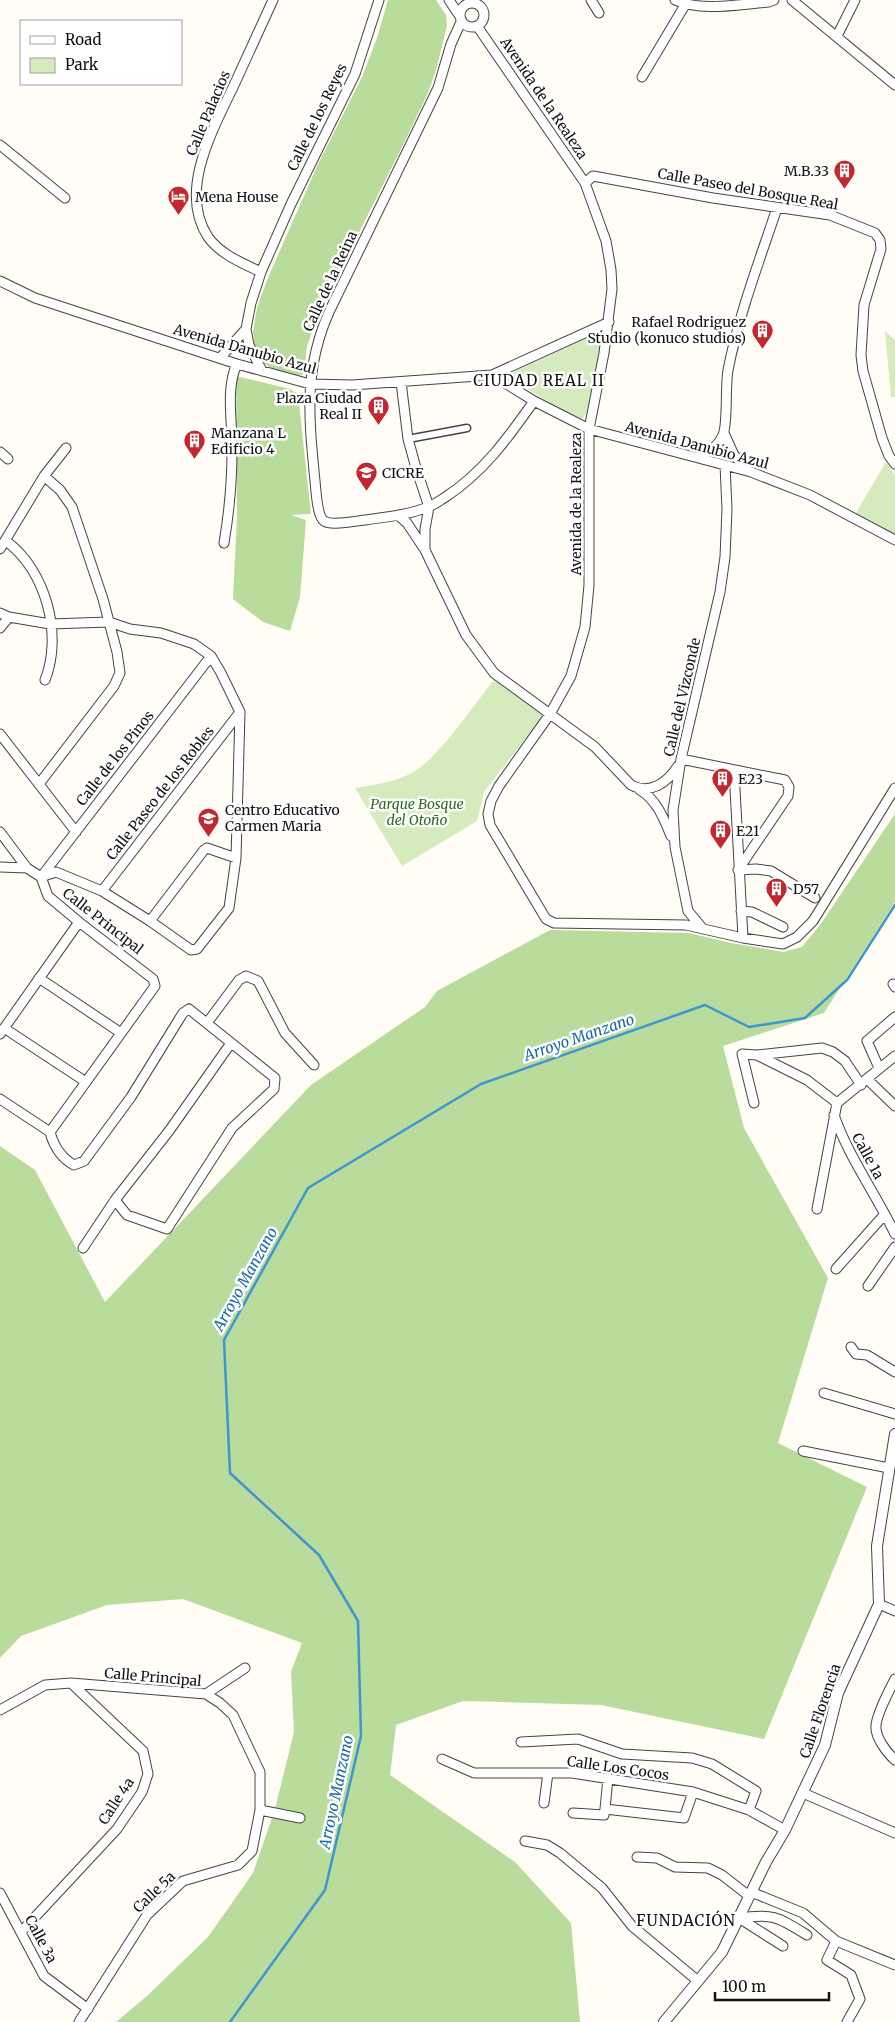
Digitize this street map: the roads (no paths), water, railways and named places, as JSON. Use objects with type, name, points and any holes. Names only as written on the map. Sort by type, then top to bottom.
[{"type":"street","name":"Calle Palacios","points":[[261,272],[218,248],[209,238],[198,216],[196,193],[202,158],[273,0]]},
{"type":"street","name":"Calle de los Reyes","points":[[262,371],[250,345],[246,329],[251,303],[261,272],[313,158],[355,74],[379,0]]},
{"type":"street","points":[[449,0],[460,18],[467,26],[477,26],[481,23],[484,15],[481,7],[471,2],[460,11],[460,18]]},
{"type":"street","points":[[591,0],[600,14]]},
{"type":"street","points":[[675,0],[685,5],[697,6],[769,2],[774,0]]},
{"type":"street","points":[[792,0],[894,81]]},
{"type":"street","points":[[837,36],[855,0]]},
{"type":"street","points":[[642,76],[685,5]]},
{"type":"street","name":"Calle de la Reina","points":[[460,18],[438,88],[324,322],[313,362],[308,400],[316,490],[322,518],[325,522],[331,523],[399,516],[429,507],[456,490],[478,472],[496,453],[534,402]]},
{"type":"street","name":"Avenida de la Realeza","points":[[477,26],[585,183],[608,252],[612,289],[609,322],[589,430],[589,585],[585,626],[571,676],[550,714],[490,801],[488,814],[490,825],[546,919],[554,923],[678,925]]},
{"type":"street","points":[[0,145],[66,198]]},
{"type":"street","name":"Calle Paseo del Bosque Real","points":[[585,183],[593,176],[778,208],[830,215],[869,229],[880,240],[879,260],[864,305],[861,355],[863,371],[882,438],[889,456],[895,464]]},
{"type":"street","points":[[751,472],[734,455],[724,433],[725,388],[747,293],[778,208]]},
{"type":"street","name":"Avenida Danubio Azul","points":[[0,281],[35,298],[238,364],[310,384],[352,386],[492,376],[609,322]]},
{"type":"street","points":[[220,358],[246,329]]},
{"type":"street","points":[[224,543],[232,452],[231,387],[233,374],[238,364]]},
{"type":"street","name":"Avenida Danubio Azul","points":[[492,376],[534,402],[589,430],[751,472],[810,495],[895,540]]},
{"type":"street","points":[[401,382],[408,439],[429,507],[425,529],[425,550]]},
{"type":"street","points":[[408,439],[467,428]]},
{"type":"street","points":[[696,457],[707,454],[713,449],[724,433]]},
{"type":"street","points":[[0,549],[44,476],[66,448]]},
{"type":"street","points":[[0,452],[8,459]]},
{"type":"street","name":"Calle del Vizconde","points":[[688,911],[675,847],[672,810],[720,592],[725,557],[727,509],[725,465]]},
{"type":"street","points":[[39,784],[114,686],[120,673],[109,622],[72,507],[60,490],[44,476]]},
{"type":"street","points":[[399,516],[407,523],[425,550],[466,635],[494,673],[595,747],[631,785],[646,793],[663,816],[675,847]]},
{"type":"street","points":[[6,541],[18,550],[32,568],[45,598],[50,624],[52,658],[45,680]]},
{"type":"street","points":[[0,628],[4,615],[50,624],[109,622],[130,629],[161,634],[194,644],[211,656],[240,712],[236,858],[229,908],[197,950],[191,950],[150,921],[102,891],[56,872],[41,876],[27,868],[0,832]]},
{"type":"street","name":"Calle de los Pinos","points":[[41,876],[211,656]]},
{"type":"street","name":"Calle Paseo de los Robles","points":[[102,891],[240,712]]},
{"type":"street","points":[[0,734],[76,832]]},
{"type":"street","points":[[631,785],[645,790],[656,787],[672,774],[682,759],[785,780],[789,787],[788,796],[738,870]]},
{"type":"street","points":[[734,770],[743,938]]},
{"type":"street","points":[[678,925],[783,944],[797,937],[814,920],[895,788]]},
{"type":"street","points":[[150,921],[204,850],[207,848],[236,858]]},
{"type":"street","points":[[0,867],[27,868]]},
{"type":"street","points":[[738,870],[756,869],[771,871],[816,898]]},
{"type":"street","name":"Calle Principal","points":[[41,876],[48,896],[154,979],[155,986],[121,1033]]},
{"type":"street","points":[[678,925],[685,919],[688,911],[704,929]]},
{"type":"street","points":[[741,911],[752,912],[782,927]]},
{"type":"street","points":[[79,922],[2,1031],[86,1082]]},
{"type":"street","points":[[207,1023],[239,980],[246,976],[258,981],[285,1033],[314,1065]]},
{"type":"street","points":[[39,978],[121,1033],[50,1132]]},
{"type":"street","points":[[0,1099],[50,1132],[53,1143],[64,1160],[74,1165],[84,1161],[131,1097],[183,1013],[189,1009],[275,1078],[274,1089],[232,1128],[167,1229],[127,1215],[116,1200]]},
{"type":"street","points":[[879,1068],[867,1041],[895,1017]]},
{"type":"street","points":[[83,1248],[116,1200],[169,1131],[230,1043]]},
{"type":"street","points":[[754,1103],[742,1054],[757,1055],[822,1048],[833,1052],[845,1061],[864,1082],[895,1106]]},
{"type":"street","points":[[757,1055],[807,1080],[837,1103]]},
{"type":"street","points":[[817,1209],[837,1103],[895,1056]]},
{"type":"street","name":"Calle 1a","points":[[834,1115],[843,1140],[895,1234]]},
{"type":"street","points":[[836,1269],[885,1214]]},
{"type":"street","points":[[868,1286],[895,1247]]},
{"type":"street","points":[[851,1347],[856,1354],[867,1355],[895,1372]]},
{"type":"street","points":[[824,1393],[895,1414]]},
{"type":"street","name":"Calle Florencia","points":[[664,2022],[722,1952],[750,1894],[785,1830],[825,1745],[836,1700],[846,1673],[879,1604],[876,1546],[895,1434]]},
{"type":"street","points":[[803,1451],[889,1468]]},
{"type":"street","points":[[879,1604],[895,1611]]},
{"type":"street","points":[[206,1694],[245,1668]]},
{"type":"street","points":[[895,1679],[875,1727],[879,1738],[895,1760]]},
{"type":"street","name":"Calle Principal","points":[[0,1710],[45,1685],[71,1683],[206,1694],[220,1702],[233,1714],[260,1772],[260,1810]]},
{"type":"street","name":"Calle 4a","points":[[22,1931],[117,1829],[142,1792],[148,1774],[143,1751],[71,1683]]},
{"type":"street","points":[[886,1698],[895,1703]]},
{"type":"street","points":[[521,1742],[578,1738],[622,1754],[692,1758],[712,1764],[756,1791],[749,1810]]},
{"type":"street","name":"Calle Los Cocos","points":[[442,1758],[474,1773],[572,1773],[693,1792],[749,1810],[785,1830]]},
{"type":"street","points":[[544,1803],[548,1773]]},
{"type":"street","points":[[573,1814],[604,1815],[608,1778]]},
{"type":"street","points":[[604,1809],[684,1818],[693,1792]]},
{"type":"street","points":[[803,1793],[895,1833]]},
{"type":"street","points":[[260,1810],[300,1818]]},
{"type":"street","name":"Calle 5a","points":[[79,2022],[147,1915],[182,1881],[238,1865],[252,1851],[260,1810]]},
{"type":"street","points":[[525,1841],[547,1845],[560,1853],[602,1888],[632,1926],[698,1981]]},
{"type":"street","points":[[637,1857],[657,1858],[675,1867],[708,1868],[750,1894],[803,1913],[836,1941],[895,1965]]},
{"type":"street","name":"Calle 3a","points":[[0,1893],[22,1931],[44,1976],[88,2009]]},
{"type":"street","points":[[739,1918],[762,1915],[775,1916],[807,1936]]},
{"type":"street","points":[[739,1918],[783,1946]]},
{"type":"street","points":[[836,1941],[827,1960],[851,1975],[860,2000],[847,2022]]},
{"type":"waterway","name":"Arroyo Manzano","points":[[230,2022],[325,1890],[361,1736],[358,1621],[319,1555],[230,1473],[224,1340],[308,1188],[481,1084],[705,1005],[749,1027],[805,1018],[847,980],[895,905]]},
{"type":"place","name":"M.B.33","points":[[845,190]]},
{"type":"place","name":"Mena House","points":[[179,216]]},
{"type":"place","name":"Rafael Rodriguez Studio (konuco studios)","points":[[762,349]]},
{"type":"place","name":"Plaza Ciudad Real II","points":[[378,425]]},
{"type":"place","name":"Manzana L Edificio 4","points":[[195,460]]},
{"type":"place","name":"CICRE","points":[[366,492]]},
{"type":"place","name":"E23","points":[[722,798]]},
{"type":"place","name":"Centro Educativo Carmen Maria","points":[[209,837]]},
{"type":"place","name":"E21","points":[[720,850]]},
{"type":"place","name":"D57","points":[[777,908]]},
{"type":"district","name":"CIUDAD REAL II","points":[[539,380]]},
{"type":"district","name":"FUNDACIÓN","points":[[686,1920]]},
{"type":"park label","name":"Parque Bosque del Otoño","points":[[417,812]]}]
